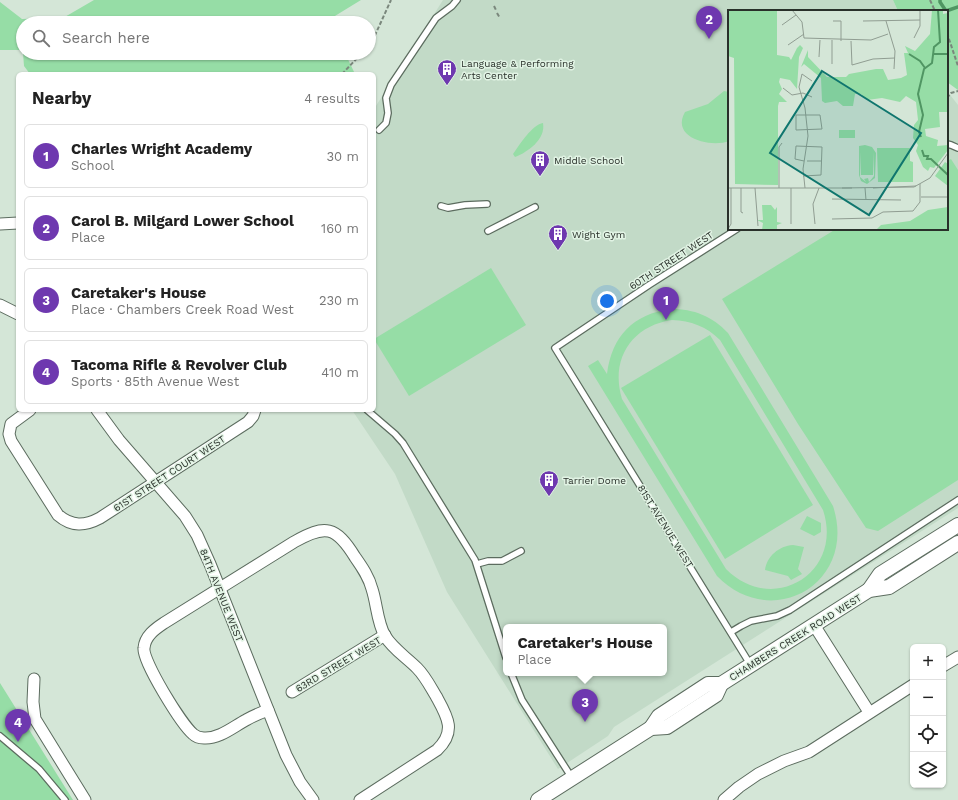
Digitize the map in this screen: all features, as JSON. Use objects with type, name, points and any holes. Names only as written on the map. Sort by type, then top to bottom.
[{"type":"street","points":[[0,224],[16,224]]},
{"type":"street","points":[[0,305],[16,313]]},
{"type":"street","name":"61ST STREET COURT WEST","points":[[27,412],[20,416],[10,426],[9,434],[11,441],[58,515],[65,521],[76,524],[87,524],[100,518],[248,422],[254,412]]},
{"type":"street","name":"84TH AVENUE WEST","points":[[98,412],[119,440],[177,505],[192,527],[220,589],[292,769],[313,800]]},
{"type":"street","name":"CHAMBERS CREEK ROAD WEST","points":[[870,590],[880,574],[958,525]]},
{"type":"street","points":[[268,710],[251,717],[213,737],[199,737],[193,734],[177,714],[149,666],[144,649],[148,638],[160,626],[303,537],[317,531],[327,531],[337,534],[347,544],[369,579],[374,594],[378,618],[385,635],[393,647],[417,668],[430,685],[447,716],[449,728],[446,740],[437,750],[360,800]]},
{"type":"street","name":"CHAMBERS CREEK ROAD WEST","points":[[538,800],[651,728],[659,716],[708,684],[721,684],[750,664],[814,626],[870,590],[889,587],[958,543]]},
{"type":"street","points":[[814,626],[869,712]]},
{"type":"street","name":"63RD STREET WEST","points":[[292,692],[385,635]]},
{"type":"street","points":[[946,664],[958,657]]},
{"type":"street","points":[[34,679],[33,702],[35,719],[85,800]]},
{"type":"street","points":[[724,800],[739,787],[758,774],[784,761],[809,752],[910,687]]},
{"type":"lane","points":[[379,130],[386,123],[388,113],[386,98],[391,85],[436,18],[452,6],[456,0]]},
{"type":"lane","points":[[948,143],[958,148]]},
{"type":"lane","points":[[440,206],[448,208],[465,205],[487,204]]},
{"type":"lane","points":[[488,231],[535,207]]},
{"type":"lane","name":"60TH STREET WEST","points":[[556,348],[649,284],[736,230]]},
{"type":"lane","name":"81ST AVENUE WEST","points":[[556,348],[750,664]]},
{"type":"lane","points":[[369,412],[395,434],[402,443],[477,564],[503,648]]},
{"type":"lane","points":[[731,632],[751,621],[777,616],[790,610],[958,500]]},
{"type":"lane","points":[[477,564],[488,561],[502,561],[521,551]]},
{"type":"lane","points":[[512,676],[522,700],[572,778]]},
{"type":"lane","points":[[0,736],[39,769],[65,800]]},
{"type":"path","points":[[376,33],[391,0]]},
{"type":"path","points":[[930,0],[935,10]]},
{"type":"path","points":[[494,6],[496,10]]},
{"type":"path","points":[[498,13],[500,18]]},
{"type":"path","points":[[948,36],[958,66]]},
{"type":"path","points":[[344,72],[355,60]]},
{"type":"path","points":[[948,97],[951,93],[958,91]]},
{"type":"shaded area","points":[[443,0],[893,0],[898,10],[728,10],[728,230],[948,230],[948,92],[958,105],[958,508],[614,727],[608,736],[558,769],[447,592],[395,474],[353,412],[376,412],[376,106]]},
{"type":"green space","points":[[94,0],[361,0],[335,16],[66,16]]},
{"type":"green space","points":[[893,0],[958,0],[958,90],[948,83],[948,10],[898,10]]},
{"type":"green space","points":[[0,2],[18,16],[16,16],[16,50],[0,50]]},
{"type":"green space","points":[[24,60],[348,60],[354,72],[28,72],[24,66]]},
{"type":"green space","points":[[724,91],[728,92],[728,141],[721,143],[703,142],[695,139],[683,128],[682,121],[685,112],[708,104]]},
{"type":"green space","points":[[543,123],[542,134],[535,144],[525,152],[515,157],[513,154],[526,136],[535,127]]},
{"type":"green space","points":[[951,159],[958,170],[958,480],[878,531],[866,528],[798,424],[722,299],[834,230],[948,230],[948,160]]},
{"type":"green space","points":[[491,268],[526,325],[409,396],[376,342],[376,338]]},
{"type":"green space","points":[[679,309],[695,312],[716,322],[728,333],[833,506],[837,533],[833,557],[822,577],[805,591],[785,599],[762,600],[739,592],[717,576],[588,366],[598,360],[607,374],[614,349],[619,338],[635,322],[658,312]],"holes":[[[672,320],[698,325],[715,335],[720,340],[823,510],[827,533],[823,552],[814,569],[800,581],[783,588],[764,588],[745,583],[726,569],[622,399],[619,385],[619,371],[622,358],[627,347],[635,337],[645,329]]]},
{"type":"green space","points":[[710,335],[813,505],[725,559],[621,388]]},
{"type":"green space","points":[[807,516],[821,523],[821,532],[814,536],[800,529]]},
{"type":"green space","points":[[793,545],[804,547],[798,569],[802,574],[791,580],[788,576],[765,570],[768,560],[774,553],[783,547]]},
{"type":"green space","points":[[0,683],[73,800],[0,800]]},
{"type":"waterway","points":[[940,0],[945,10]]},
{"type":"waterway","points":[[948,10],[958,7]]},
{"type":"place","name":"Carol B. Milgard Lower School","points":[[709,39]]},
{"type":"place","name":"Language & Performing Arts Center","points":[[447,86]]},
{"type":"place","name":"Middle School","points":[[540,177]]},
{"type":"place","name":"Wight Gym","points":[[558,251]]},
{"type":"place","name":"Charles Wright Academy","points":[[666,320]]},
{"type":"place","name":"Tarrier Dome","points":[[549,497]]},
{"type":"place","name":"Caretaker's House","points":[[585,722]]},
{"type":"place","name":"Tacoma Rifle & Revolver Club","points":[[18,742]]}]
